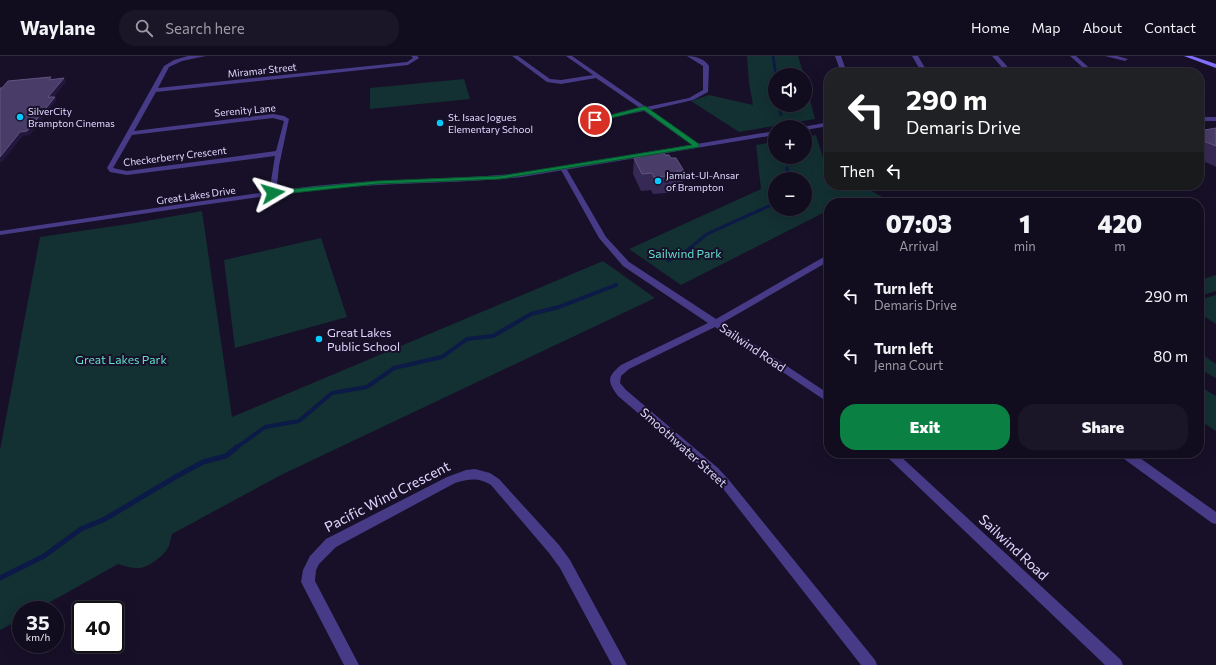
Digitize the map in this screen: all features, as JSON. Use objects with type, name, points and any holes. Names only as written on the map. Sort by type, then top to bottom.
[{"type":"main road","points":[[1187,56],[1216,66]]},
{"type":"main road","points":[[1204,56],[1216,60]]},
{"type":"street","name":"Checkerberry Crescent","points":[[203,56],[185,58],[167,66],[155,90],[116,158],[111,164],[110,168],[112,171],[127,173],[279,153]]},
{"type":"street","name":"Miramar Street","points":[[155,90],[408,63],[416,58],[414,56]]},
{"type":"street","points":[[515,56],[549,81],[561,82],[597,76]]},
{"type":"street","points":[[569,56],[697,146]]},
{"type":"street","points":[[595,120],[697,97],[706,91],[705,64],[690,56]]},
{"type":"street","points":[[838,56],[842,68]]},
{"type":"street","points":[[915,56],[922,68]]},
{"type":"street","points":[[995,56],[1006,68]]},
{"type":"street","points":[[1073,56],[1086,68]]},
{"type":"street","points":[[1108,56],[1125,59]]},
{"type":"street","name":"Serenity Lane","points":[[130,133],[273,116],[282,117],[287,120],[279,153],[273,193]]},
{"type":"street","points":[[1204,119],[1214,118]]},
{"type":"street","points":[[812,127],[824,125]]},
{"type":"street","name":"Great Lakes Drive","points":[[0,233],[273,193],[377,182],[500,178],[768,133]]},
{"type":"street","name":"Sailwind Road","points":[[563,168],[603,238],[626,264],[824,396]]},
{"type":"street","points":[[716,323],[824,260]]},
{"type":"street","name":"Smoothwater Street","points":[[716,323],[625,367],[616,375],[615,384],[622,393],[725,483],[870,665]]},
{"type":"street","name":"Sailwind Road","points":[[894,458],[1116,665]]},
{"type":"street","points":[[1131,458],[1216,519]]},
{"type":"street","name":"Pacific Wind Crescent","points":[[352,665],[308,582],[307,575],[316,556],[331,543],[437,487],[466,475],[475,474],[486,476],[495,482],[554,549],[575,581],[620,665]]},
{"type":"green space","points":[[747,56],[798,56],[802,68],[768,68],[768,112],[812,112],[812,107],[815,119],[768,120],[768,127],[739,132],[691,101],[709,95],[753,105],[749,83]]},
{"type":"green space","points":[[464,79],[470,99],[370,109],[370,88]]},
{"type":"green space","name":"Sailwind Park","points":[[816,135],[824,161],[824,190],[870,190],[884,198],[824,198],[824,213],[681,285],[629,249],[761,189],[756,145],[768,143],[768,164],[812,164],[812,136]]},
{"type":"green space","name":"Great Lakes Park","points":[[202,211],[232,417],[603,261],[655,298],[281,475],[172,534],[167,549],[160,557],[144,567],[134,568],[118,564],[52,601],[12,601],[12,624],[0,630],[0,450],[40,237],[135,223]]},
{"type":"green space","points":[[321,238],[347,317],[235,348],[224,260]]},
{"type":"green space","points":[[1216,275],[1216,291],[1204,295],[1204,279]]},
{"type":"green space","points":[[1216,295],[1216,324],[1204,316],[1204,299]]},
{"type":"green space","points":[[1204,356],[1216,364],[1216,378],[1204,372]]},
{"type":"green space","points":[[1204,389],[1216,396],[1216,431],[1204,423]]},
{"type":"building","name":"SilverCity Brampton Cinemas","points":[[51,77],[49,80],[64,78],[48,97],[55,97],[27,131],[20,132],[0,157],[0,88],[2,88],[8,81]]},
{"type":"building","points":[[1216,128],[1216,146],[1204,141],[1204,130]]},
{"type":"building","points":[[664,153],[665,155],[669,155],[671,158],[676,158],[684,171],[677,171],[679,175],[654,177],[652,173],[642,174],[634,158],[640,157],[640,155]]},
{"type":"waterway","points":[[773,56],[775,68]]},
{"type":"waterway","points":[[787,168],[788,172]]},
{"type":"waterway","points":[[668,261],[685,252],[707,234],[768,206]]},
{"type":"waterway","points":[[236,448],[265,427],[299,421],[332,393],[367,387],[394,368],[442,357],[467,339],[493,336],[531,314],[559,307],[616,285]]},
{"type":"waterway","points":[[0,578],[44,556],[81,529],[105,519],[203,462],[226,456],[237,447]]},
{"type":"place","name":"SilverCity Brampton Cinemas","points":[[20,117]]},
{"type":"place","name":"St. Isaac Jogues Elementary School","points":[[440,123]]},
{"type":"place","name":"Jamiat-Ul-Ansar of Brampton","points":[[658,181]]},
{"type":"place","name":"Great Lakes Public School","points":[[319,339]]},
{"type":"route","points":[[273,193],[377,182],[500,178],[697,146],[645,108],[595,120]]}]
